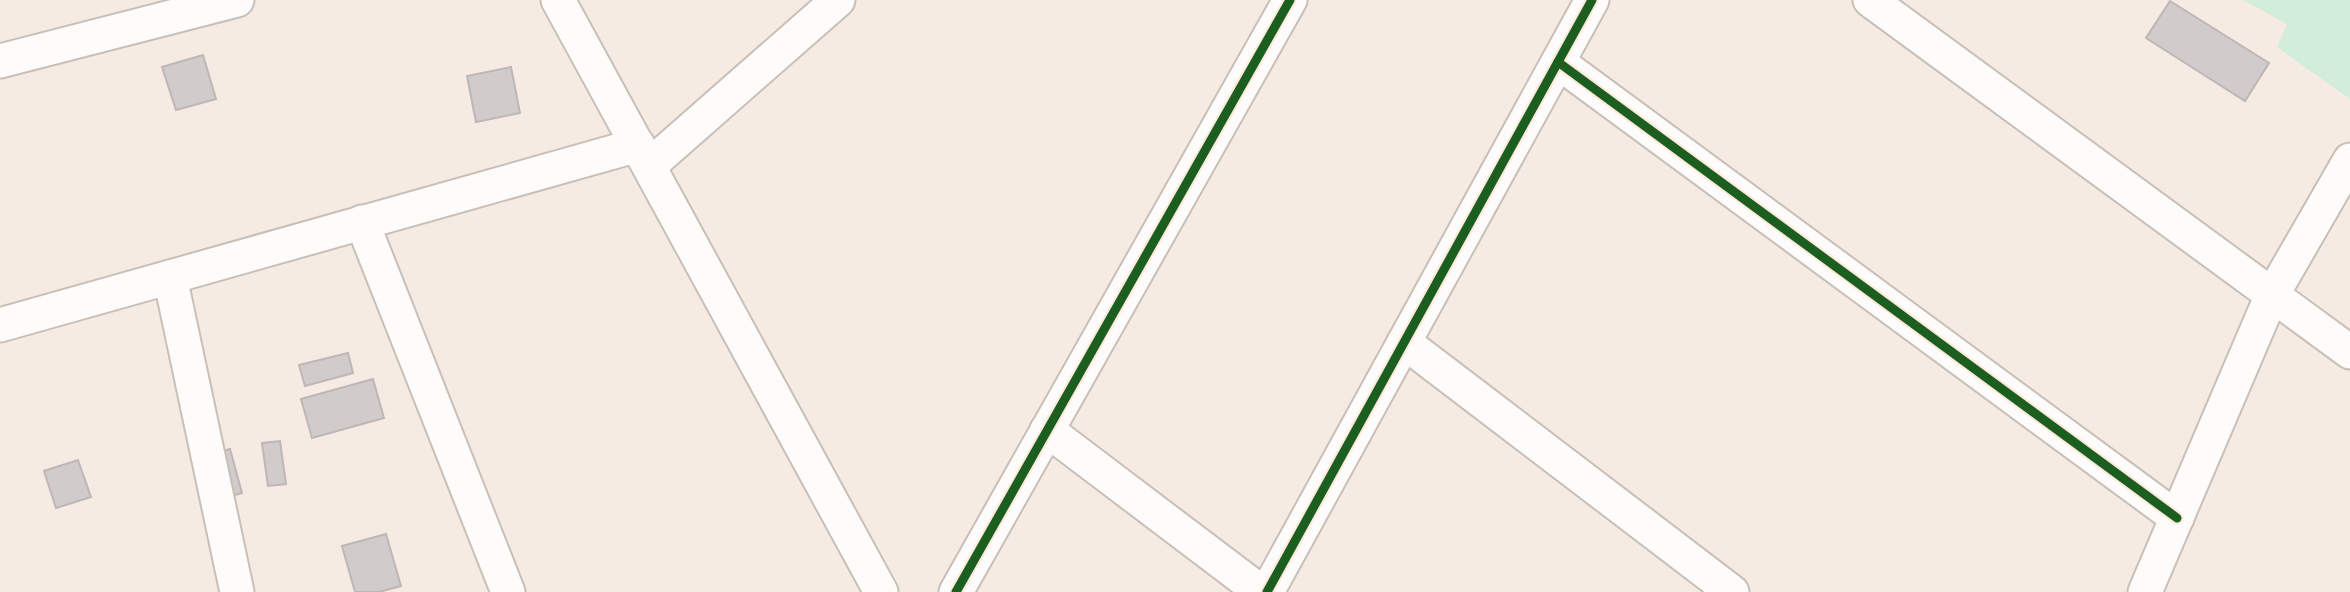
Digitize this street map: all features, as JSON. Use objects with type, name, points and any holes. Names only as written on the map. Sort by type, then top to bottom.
[{"type":"street","points":[[0,61],[154,10],[237,0]]},
{"type":"street","points":[[558,0],[881,592]]},
{"type":"street","points":[[0,325],[362,222],[643,155],[838,0]]},
{"type":"street","points":[[956,592],[1290,0]]},
{"type":"street","points":[[1267,592],[1591,0]]},
{"type":"street","points":[[1870,0],[2271,297],[2350,352]]},
{"type":"street","points":[[1558,62],[2177,518]]},
{"type":"street","points":[[2145,592],[2271,297],[2350,160]]},
{"type":"street","points":[[362,222],[508,592]]},
{"type":"street","points":[[170,276],[237,592]]},
{"type":"street","points":[[1404,342],[1732,592]]},
{"type":"street","points":[[1047,430],[1261,592]]},
{"type":"green space","points":[[2243,0],[2350,0],[2350,99],[2277,47],[2287,24]]},
{"type":"building","points":[[2170,1],[2269,63],[2245,101],[2146,38]]},
{"type":"building","points":[[203,55],[216,99],[176,110],[162,67]]},
{"type":"building","points":[[511,67],[520,113],[476,122],[467,76]]},
{"type":"building","points":[[348,353],[353,373],[305,386],[299,365]]},
{"type":"building","points":[[373,379],[384,418],[312,438],[301,399]]},
{"type":"building","points":[[280,441],[286,484],[268,486],[262,443]]},
{"type":"building","points":[[230,449],[242,493],[212,501],[200,457]]},
{"type":"building","points":[[78,460],[91,497],[56,508],[44,471]]},
{"type":"building","points":[[386,534],[401,586],[379,592],[355,592],[342,546]]},
{"type":"cycle path","points":[[956,592],[1290,0]]},
{"type":"cycle path","points":[[1267,592],[1592,0]]},
{"type":"cycle path","points":[[1558,62],[2177,518]]}]
